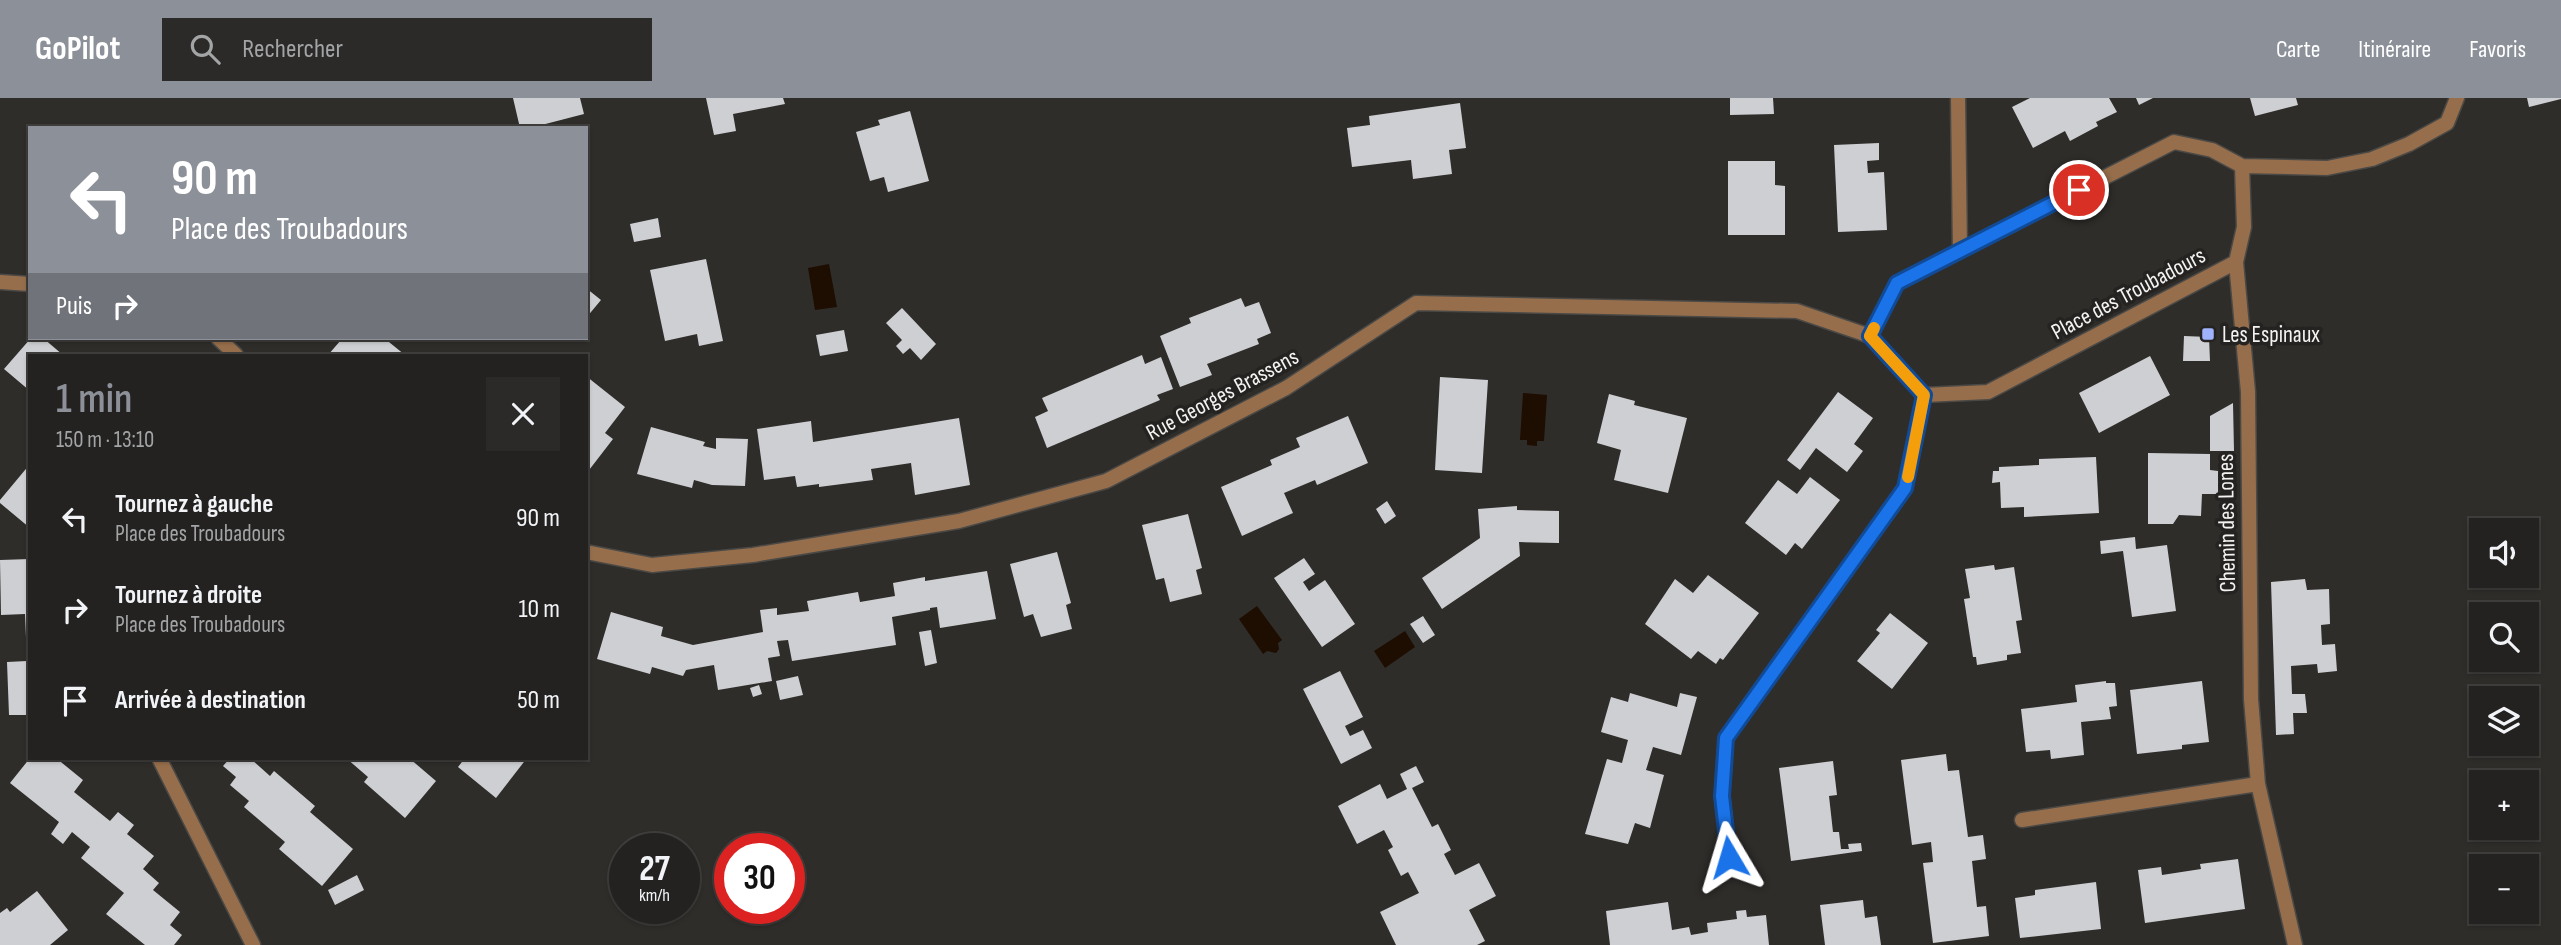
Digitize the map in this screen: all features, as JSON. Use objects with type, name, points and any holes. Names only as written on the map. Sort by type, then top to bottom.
[{"type":"street","points":[[1958,98],[1960,250]]},
{"type":"street","points":[[1729,857],[1722,796],[1726,738],[1905,488],[1924,395],[1870,336],[1897,283],[2174,142],[2212,150],[2242,166],[2327,169],[2372,159],[2409,144],[2447,123],[2457,98]]},
{"type":"street","name":"Place des Troubadours","points":[[1924,395],[1988,392],[2236,262],[2244,227],[2242,166]]},
{"type":"street","name":"Chemin des Lones","points":[[2236,262],[2248,392],[2251,699],[2258,784],[2295,945]]},
{"type":"street","points":[[0,282],[28,284]]},
{"type":"street","name":"Rue Georges Brassens","points":[[588,552],[652,565],[753,555],[959,521],[1105,481],[1286,388],[1416,303],[1797,311],[1870,336]]},
{"type":"street","points":[[220,340],[235,354]]},
{"type":"street","points":[[160,760],[253,945]]},
{"type":"street","points":[[2022,820],[2258,784]]},
{"type":"shaded area","points":[[829,264],[837,307],[815,310],[808,268]]},
{"type":"shaded area","points":[[1523,393],[1547,395],[1544,441],[1537,441],[1537,446],[1527,445],[1527,440],[1520,440]]},
{"type":"shaded area","points":[[1257,606],[1282,640],[1278,643],[1279,649],[1276,653],[1267,651],[1263,654],[1239,619]]},
{"type":"shaded area","points":[[1405,631],[1415,647],[1385,668],[1374,651]]},
{"type":"building","points":[[513,98],[580,98],[584,114],[538,126],[520,126]]},
{"type":"building","points":[[706,98],[783,98],[785,104],[733,114],[736,131],[714,135]]},
{"type":"building","points":[[1730,98],[1773,98],[1774,114],[1730,115]]},
{"type":"building","points":[[2030,98],[2109,98],[2117,112],[2096,122],[2098,126],[2070,141],[2065,131],[2033,148],[2012,107]]},
{"type":"building","points":[[2136,98],[2153,98],[2139,105]]},
{"type":"building","points":[[2250,98],[2296,98],[2298,105],[2255,116]]},
{"type":"building","points":[[2527,98],[2561,98],[2561,99],[2529,107]]},
{"type":"building","points":[[1460,103],[1466,148],[1449,150],[1452,174],[1413,179],[1411,160],[1352,167],[1347,128],[1370,125],[1369,116]]},
{"type":"building","points":[[910,111],[929,181],[888,192],[884,177],[870,181],[856,132],[880,125],[878,120]]},
{"type":"building","points":[[1879,143],[1879,160],[1867,161],[1868,173],[1884,172],[1887,230],[1838,232],[1834,145]]},
{"type":"building","points":[[1728,161],[1775,161],[1775,185],[1785,186],[1785,235],[1728,235]]},
{"type":"building","points":[[658,218],[661,237],[634,242],[630,224]]},
{"type":"building","points":[[706,259],[723,341],[699,346],[697,334],[665,341],[650,270]]},
{"type":"building","points":[[588,290],[601,300],[588,316]]},
{"type":"building","points":[[1241,298],[1245,307],[1259,302],[1271,333],[1257,339],[1259,344],[1207,364],[1212,375],[1180,387],[1160,336],[1191,323],[1189,318]]},
{"type":"building","points":[[902,308],[936,344],[921,360],[910,348],[903,354],[896,346],[902,340],[886,323]]},
{"type":"building","points":[[844,330],[848,351],[820,356],[816,335]]},
{"type":"building","points":[[2184,336],[2209,337],[2210,361],[2183,361]]},
{"type":"building","points":[[29,340],[45,340],[62,354],[28,354],[28,389],[4,369]]},
{"type":"building","points":[[341,340],[386,340],[404,354],[329,354]]},
{"type":"building","points":[[1142,355],[1145,364],[1161,357],[1173,389],[1157,395],[1160,400],[1047,448],[1035,417],[1048,411],[1042,398]]},
{"type":"building","points":[[2150,356],[2170,395],[2099,433],[2079,393]]},
{"type":"building","points":[[1440,377],[1488,380],[1482,473],[1435,470]]},
{"type":"building","points":[[588,378],[625,407],[605,433],[613,439],[588,471]]},
{"type":"building","points":[[1838,392],[1873,418],[1854,444],[1863,451],[1847,472],[1816,448],[1800,470],[1787,460]]},
{"type":"building","points":[[1609,394],[1635,401],[1634,405],[1687,418],[1668,493],[1614,480],[1621,450],[1597,443]]},
{"type":"building","points":[[2233,403],[2234,451],[2210,451],[2210,416]]},
{"type":"building","points":[[1348,416],[1368,463],[1317,485],[1315,480],[1284,493],[1293,513],[1242,536],[1221,487],[1272,465],[1270,460],[1300,447],[1296,438]]},
{"type":"building","points":[[959,418],[970,485],[915,495],[911,463],[871,469],[873,480],[819,487],[819,484],[797,487],[795,476],[764,480],[757,429],[811,421],[813,442]]},
{"type":"building","points":[[651,427],[705,442],[703,446],[716,449],[716,438],[748,439],[745,486],[712,485],[694,480],[692,488],[637,474]]},
{"type":"building","points":[[2148,453],[2210,454],[2210,470],[2218,471],[2218,494],[2202,494],[2201,516],[2179,515],[2173,524],[2148,524]]},
{"type":"building","points":[[2096,457],[2099,513],[2024,517],[2024,507],[2001,508],[2000,482],[1992,483],[1993,471],[1999,471],[1999,467],[2039,465],[2039,459]]},
{"type":"building","points":[[28,466],[28,526],[0,503]]},
{"type":"building","points":[[1810,477],[1840,500],[1802,549],[1795,543],[1786,555],[1745,523],[1778,480],[1797,494]]},
{"type":"building","points":[[1387,501],[1396,516],[1385,524],[1376,509]]},
{"type":"building","points":[[1517,506],[1517,510],[1559,511],[1559,543],[1519,542],[1520,556],[1442,609],[1422,578],[1480,538],[1478,509]]},
{"type":"building","points":[[1188,514],[1202,568],[1196,570],[1202,594],[1170,602],[1164,578],[1156,580],[1142,525]]},
{"type":"building","points":[[2135,537],[2136,549],[2167,545],[2176,611],[2132,617],[2123,551],[2101,554],[2100,541]]},
{"type":"building","points":[[1057,552],[1071,603],[1066,605],[1072,629],[1041,637],[1033,614],[1024,617],[1010,564]]},
{"type":"building","points":[[1304,558],[1315,574],[1303,582],[1309,591],[1325,580],[1355,624],[1322,647],[1274,578]]},
{"type":"building","points":[[28,559],[28,715],[9,715],[7,662],[27,661],[25,614],[1,615],[0,560]]},
{"type":"building","points":[[1994,565],[1995,570],[2014,567],[2022,620],[2016,621],[2021,653],[2007,655],[2007,660],[1977,665],[1976,657],[1973,657],[1964,599],[1970,598],[1965,569]]},
{"type":"building","points":[[987,571],[996,619],[940,628],[937,607],[930,608],[892,617],[896,645],[792,661],[788,640],[777,641],[780,656],[768,658],[772,681],[718,690],[714,665],[686,670],[683,676],[652,667],[650,674],[597,659],[611,612],[663,627],[661,636],[693,645],[763,632],[760,610],[777,608],[777,615],[809,611],[807,601],[858,592],[860,602],[895,596],[893,583]]},
{"type":"building","points":[[1708,575],[1759,613],[1723,660],[1720,658],[1716,664],[1698,651],[1691,659],[1645,624],[1675,579],[1693,593]]},
{"type":"building","points":[[2305,579],[2307,590],[2329,589],[2330,624],[2321,625],[2322,645],[2335,644],[2337,671],[2318,673],[2317,664],[2291,666],[2292,694],[2305,694],[2307,713],[2293,713],[2294,734],[2276,735],[2271,582]]},
{"type":"building","points":[[1890,613],[1928,643],[1892,689],[1857,661],[1880,633],[1876,630]]},
{"type":"building","points":[[1423,616],[1435,635],[1423,643],[1410,624]]},
{"type":"building","points":[[931,630],[937,663],[925,666],[919,632]]},
{"type":"building","points":[[1340,671],[1363,717],[1345,726],[1350,736],[1363,730],[1372,748],[1341,764],[1303,689]]},
{"type":"building","points":[[798,676],[803,695],[780,700],[776,681]]},
{"type":"building","points":[[2106,681],[2115,683],[2117,706],[2109,707],[2111,719],[2081,722],[2084,755],[2051,759],[2050,750],[2026,752],[2021,709],[2077,702],[2075,685]]},
{"type":"building","points":[[2202,681],[2209,742],[2182,745],[2182,749],[2137,754],[2130,690]]},
{"type":"building","points":[[759,685],[762,694],[753,697],[750,688]]},
{"type":"building","points":[[1630,693],[1677,707],[1680,693],[1697,697],[1681,755],[1653,747],[1646,770],[1664,775],[1650,828],[1635,823],[1628,844],[1585,834],[1607,759],[1622,763],[1628,740],[1601,732],[1611,697],[1628,702]]},
{"type":"building","points":[[1946,754],[1948,771],[1959,770],[1968,837],[1983,835],[1986,859],[1972,861],[1977,907],[1986,906],[1989,936],[1933,943],[1923,863],[1933,862],[1931,842],[1912,845],[1901,760]]},
{"type":"building","points":[[28,760],[58,760],[83,780],[74,792],[110,821],[118,812],[134,825],[127,834],[154,856],[143,869],[159,883],[153,890],[180,912],[170,925],[182,935],[174,945],[145,945],[106,914],[124,893],[81,858],[90,847],[72,832],[63,844],[51,834],[59,822],[10,783]]},
{"type":"building","points":[[228,760],[252,760],[270,776],[274,771],[315,806],[310,812],[353,849],[322,886],[279,849],[285,842],[244,807],[249,801],[230,785],[236,777],[223,766]]},
{"type":"building","points":[[348,760],[411,760],[436,781],[405,818],[364,782],[368,777]]},
{"type":"building","points":[[463,760],[525,760],[496,798],[458,767]]},
{"type":"building","points":[[1833,761],[1837,795],[1829,796],[1833,832],[1839,832],[1841,849],[1849,849],[1848,844],[1861,843],[1862,851],[1791,861],[1779,768]]},
{"type":"building","points":[[1416,766],[1424,782],[1412,788],[1432,827],[1438,824],[1451,850],[1444,854],[1455,875],[1479,863],[1496,896],[1469,910],[1485,941],[1477,945],[1396,945],[1380,912],[1419,893],[1408,872],[1401,876],[1388,850],[1393,847],[1384,830],[1357,844],[1338,806],[1380,784],[1387,799],[1407,789],[1400,774]]},
{"type":"building","points":[[2238,859],[2245,909],[2145,923],[2138,870],[2161,867],[2162,875],[2201,869],[2200,864]]},
{"type":"building","points":[[357,875],[364,890],[335,905],[328,890]]},
{"type":"building","points":[[2096,882],[2101,929],[2020,938],[2015,898],[2035,895],[2035,890]]},
{"type":"building","points":[[37,891],[68,930],[50,945],[0,945],[0,913],[7,908],[10,912]]},
{"type":"building","points":[[1863,900],[1865,918],[1877,916],[1881,945],[1825,945],[1820,905]]},
{"type":"building","points":[[1668,902],[1672,930],[1689,927],[1691,935],[1708,932],[1707,923],[1737,919],[1736,911],[1746,910],[1747,917],[1766,915],[1769,945],[1610,945],[1606,911]]},
{"type":"slow traffic","points":[[1874,328],[1870,336],[1924,395],[1908,477]]},
{"type":"place","name":"Les Espinaux","points":[[2208,334]]},
{"type":"route","points":[[1729,857],[1722,796],[1726,738],[1905,488],[1924,395],[1870,336],[1897,283],[2079,190]]}]
